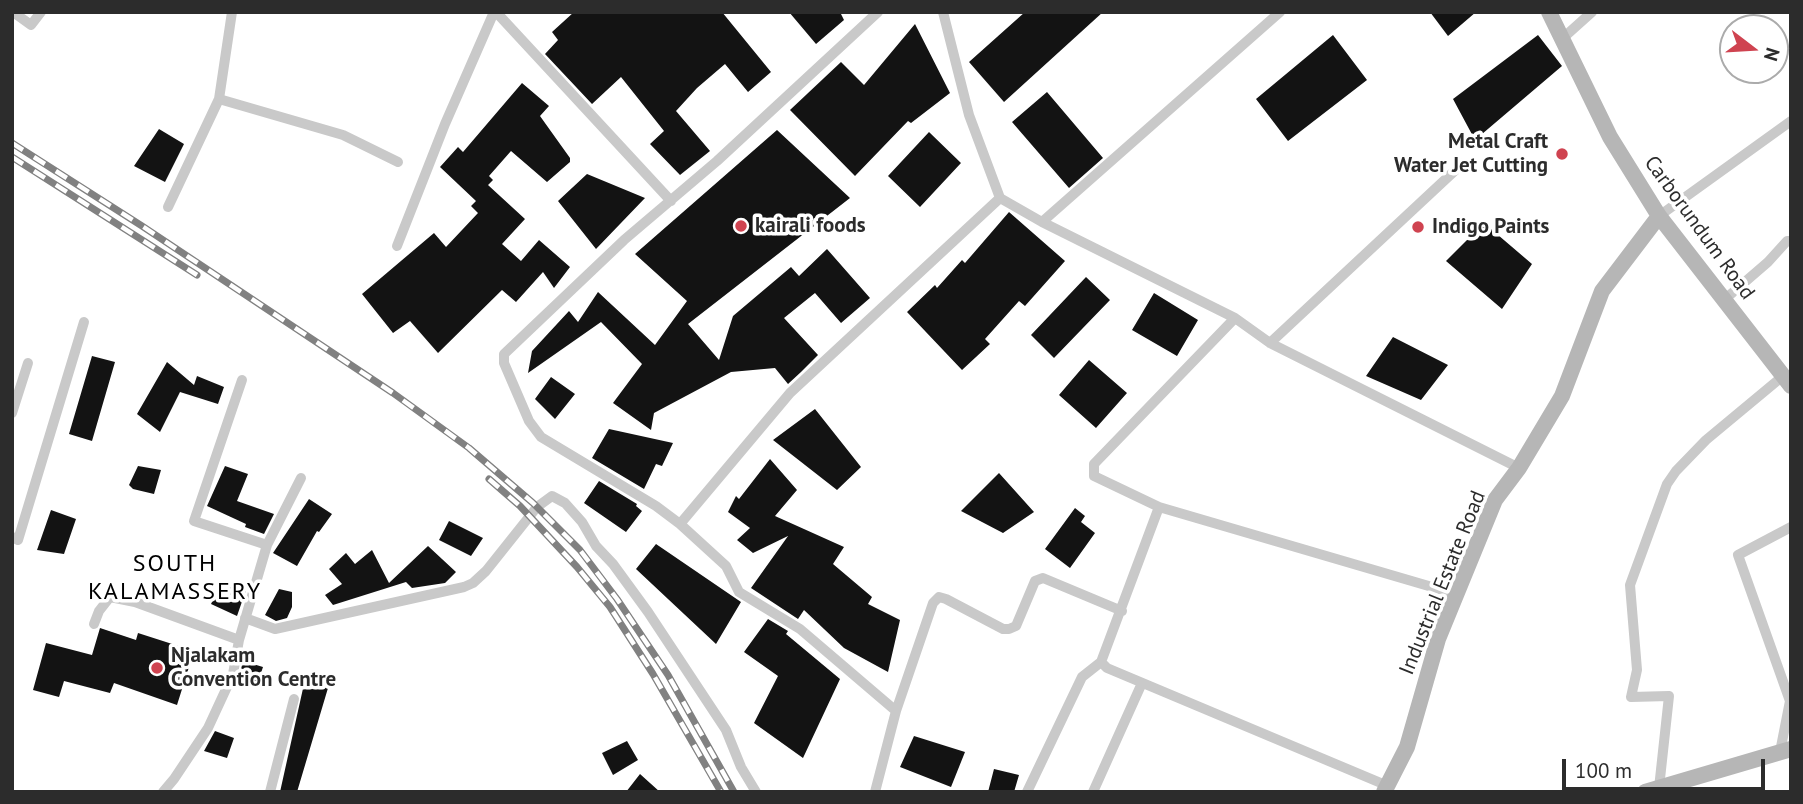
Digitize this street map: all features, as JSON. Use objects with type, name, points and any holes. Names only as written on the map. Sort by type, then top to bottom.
[{"type":"street","points":[[13,12],[31,25],[41,12]]},
{"type":"street","points":[[168,207],[219,99],[232,12]]},
{"type":"street","points":[[397,246],[444,124],[495,12],[671,201]]},
{"type":"street","points":[[878,12],[671,201],[624,240],[504,354],[504,363],[528,421],[541,437],[656,506],[680,524],[726,566],[739,592],[800,629],[896,711]]},
{"type":"street","points":[[943,12],[969,115],[1000,198],[1042,222],[1235,318],[1270,343],[1519,468]]},
{"type":"street","points":[[1042,222],[1280,12]]},
{"type":"street","name":"Carborundum Road","points":[[1549,12],[1610,137],[1659,216],[1787,381]]},
{"type":"street","points":[[1563,38],[1592,12]]},
{"type":"street","points":[[219,99],[343,135],[398,162]]},
{"type":"street","points":[[1659,216],[1791,121]]},
{"type":"street","points":[[1270,343],[1463,163]]},
{"type":"street","points":[[680,524],[790,393],[1000,198]]},
{"type":"street","name":"Industrial Estate Road","points":[[1386,789],[1407,747],[1438,639],[1495,500],[1519,468],[1562,397],[1602,291],[1659,216]]},
{"type":"street","points":[[1724,300],[1768,262],[1787,241],[1791,241]]},
{"type":"street","points":[[1235,318],[1094,464],[1094,476],[1159,507],[1456,594]]},
{"type":"street","points":[[12,537],[18,540],[84,322]]},
{"type":"street","points":[[12,413],[28,363]]},
{"type":"street","points":[[242,380],[194,521],[267,545]]},
{"type":"street","points":[[1787,381],[1706,440],[1667,484],[1630,585],[1637,670],[1631,697],[1669,696],[1656,790],[1785,751],[1790,701],[1738,555],[1791,527]]},
{"type":"street","points":[[163,792],[208,728],[233,674],[239,640],[267,545],[301,478]]},
{"type":"street","points":[[245,618],[275,629],[464,587],[486,571],[537,507],[552,496],[565,503],[582,522],[596,546],[648,611],[726,730],[741,767],[756,792]]},
{"type":"street","points":[[1027,792],[1082,677],[1101,662],[1159,507]]},
{"type":"street","points":[[875,792],[896,711],[933,603],[939,597],[1003,629],[1016,626],[1035,581],[1043,578],[1122,611]]},
{"type":"street","points":[[94,624],[99,611],[110,597],[135,602],[239,640]]},
{"type":"street","points":[[1101,662],[1107,668],[1386,789]]},
{"type":"street","points":[[1093,792],[1142,682]]},
{"type":"street","points":[[270,792],[294,699]]},
{"type":"building","points":[[574,12],[722,12],[771,72],[748,92],[725,64],[676,111],[710,151],[680,175],[650,144],[664,131],[621,77],[592,104],[545,54],[558,40],[552,32]]},
{"type":"building","points":[[789,12],[840,12],[844,20],[816,44]]},
{"type":"building","points":[[1025,12],[1103,12],[1004,102],[969,62]]},
{"type":"building","points":[[1430,12],[1476,12],[1448,36]]},
{"type":"building","points":[[915,24],[950,93],[911,123],[908,121],[855,176],[790,110],[841,62],[864,85]]},
{"type":"building","points":[[1333,35],[1367,80],[1288,141],[1256,99]]},
{"type":"building","points":[[1538,35],[1562,66],[1475,140],[1453,99]]},
{"type":"building","points":[[522,83],[549,106],[540,116],[570,158],[570,162],[547,182],[511,151],[489,176],[493,180],[488,185],[525,219],[502,244],[521,261],[539,240],[570,267],[554,288],[543,272],[516,302],[502,290],[438,353],[410,321],[393,333],[362,294],[434,233],[446,247],[478,213],[471,206],[476,201],[440,167],[458,147],[463,152]]},
{"type":"building","points":[[1047,92],[1103,158],[1069,188],[1012,122]]},
{"type":"building","points":[[159,129],[184,144],[165,182],[134,166]]},
{"type":"building","points":[[777,130],[850,198],[688,324],[719,360],[733,316],[791,267],[799,276],[827,249],[870,298],[841,323],[815,293],[784,318],[818,355],[801,372],[788,384],[775,368],[731,372],[654,413],[651,430],[613,403],[642,364],[601,322],[528,373],[532,351],[569,311],[578,322],[598,292],[655,345],[687,301],[635,254]]},
{"type":"building","points":[[929,132],[961,163],[920,207],[888,176]]},
{"type":"building","points":[[587,174],[645,198],[596,249],[558,201]]},
{"type":"building","points":[[1009,212],[1065,261],[1025,306],[1019,301],[985,339],[990,344],[962,370],[907,312],[935,285],[937,288],[962,260],[965,263]]},
{"type":"building","points":[[1484,223],[1532,264],[1502,309],[1446,261]]},
{"type":"building","points":[[1086,277],[1110,300],[1054,358],[1031,335]]},
{"type":"building","points":[[1154,293],[1198,320],[1177,356],[1132,330]]},
{"type":"building","points":[[1393,337],[1448,365],[1421,400],[1366,376]]},
{"type":"building","points":[[92,356],[115,362],[92,441],[69,434]]},
{"type":"building","points":[[1089,360],[1127,393],[1096,428],[1059,395]]},
{"type":"building","points":[[167,362],[194,385],[197,376],[224,387],[218,404],[180,392],[160,432],[137,414]]},
{"type":"building","points":[[551,377],[575,394],[555,419],[535,399]]},
{"type":"building","points":[[815,409],[861,467],[837,490],[773,440]]},
{"type":"building","points":[[609,429],[673,443],[662,466],[656,464],[644,489],[592,458]]},
{"type":"building","points":[[770,459],[797,490],[775,516],[844,547],[833,564],[872,597],[868,604],[900,620],[888,672],[844,648],[804,610],[798,619],[751,588],[788,536],[753,553],[737,540],[750,528],[728,512],[736,496],[739,499]]},
{"type":"building","points":[[138,466],[161,470],[154,494],[133,489],[129,485]]},
{"type":"building","points":[[225,466],[248,474],[237,501],[274,514],[264,534],[207,506]]},
{"type":"building","points":[[999,473],[1034,512],[1003,533],[961,511]]},
{"type":"building","points":[[599,481],[637,504],[642,511],[626,532],[584,503]]},
{"type":"building","points":[[309,499],[332,514],[319,532],[317,531],[297,566],[273,553]]},
{"type":"building","points":[[1075,508],[1085,516],[1081,522],[1095,533],[1070,568],[1045,549]]},
{"type":"building","points":[[51,510],[76,519],[64,554],[37,550]]},
{"type":"building","points":[[449,521],[483,538],[471,556],[439,540]]},
{"type":"building","points":[[656,544],[741,602],[716,644],[636,569]]},
{"type":"building","points":[[428,546],[456,572],[445,583],[412,588],[406,582],[333,605],[325,595],[342,584],[329,569],[346,553],[355,564],[372,550],[389,583]]},
{"type":"building","points":[[222,582],[246,590],[237,616],[211,604]]},
{"type":"building","points":[[279,589],[292,592],[292,607],[287,618],[276,621],[265,615]]},
{"type":"building","points":[[768,619],[788,631],[786,634],[840,679],[803,758],[754,723],[778,676],[744,652]]},
{"type":"building","points":[[100,628],[136,640],[138,633],[194,651],[177,705],[114,683],[110,693],[64,681],[59,697],[33,690],[46,643],[92,655]]},
{"type":"building","points":[[243,661],[263,667],[256,688],[238,682]]},
{"type":"building","points":[[304,684],[328,688],[297,792],[280,792]]},
{"type":"building","points":[[215,731],[234,738],[227,758],[204,751]]},
{"type":"building","points":[[914,736],[965,752],[951,787],[900,767]]},
{"type":"building","points":[[627,741],[638,760],[613,775],[602,753]]},
{"type":"building","points":[[994,769],[1019,775],[1014,792],[988,792]]},
{"type":"building","points":[[640,774],[660,792],[626,792]]},
{"type":"railway","points":[[12,143],[393,393],[469,448],[533,503],[580,550],[617,599],[668,675],[734,792]]},
{"type":"railway","points":[[12,157],[197,275]]},
{"type":"railway","points":[[489,479],[520,506],[610,607],[653,674],[721,792]]},
{"type":"place","name":"Metal Craft Water Jet Cutting","points":[[1562,154]]},
{"type":"place","name":"kairali foods","points":[[741,226]]},
{"type":"place","name":"Indigo Paints","points":[[1418,227]]},
{"type":"place","name":"Njalakam Convention Centre","points":[[157,668]]},
{"type":"district","name":"SOUTH KALAMASSERY","points":[[175,578]]}]
